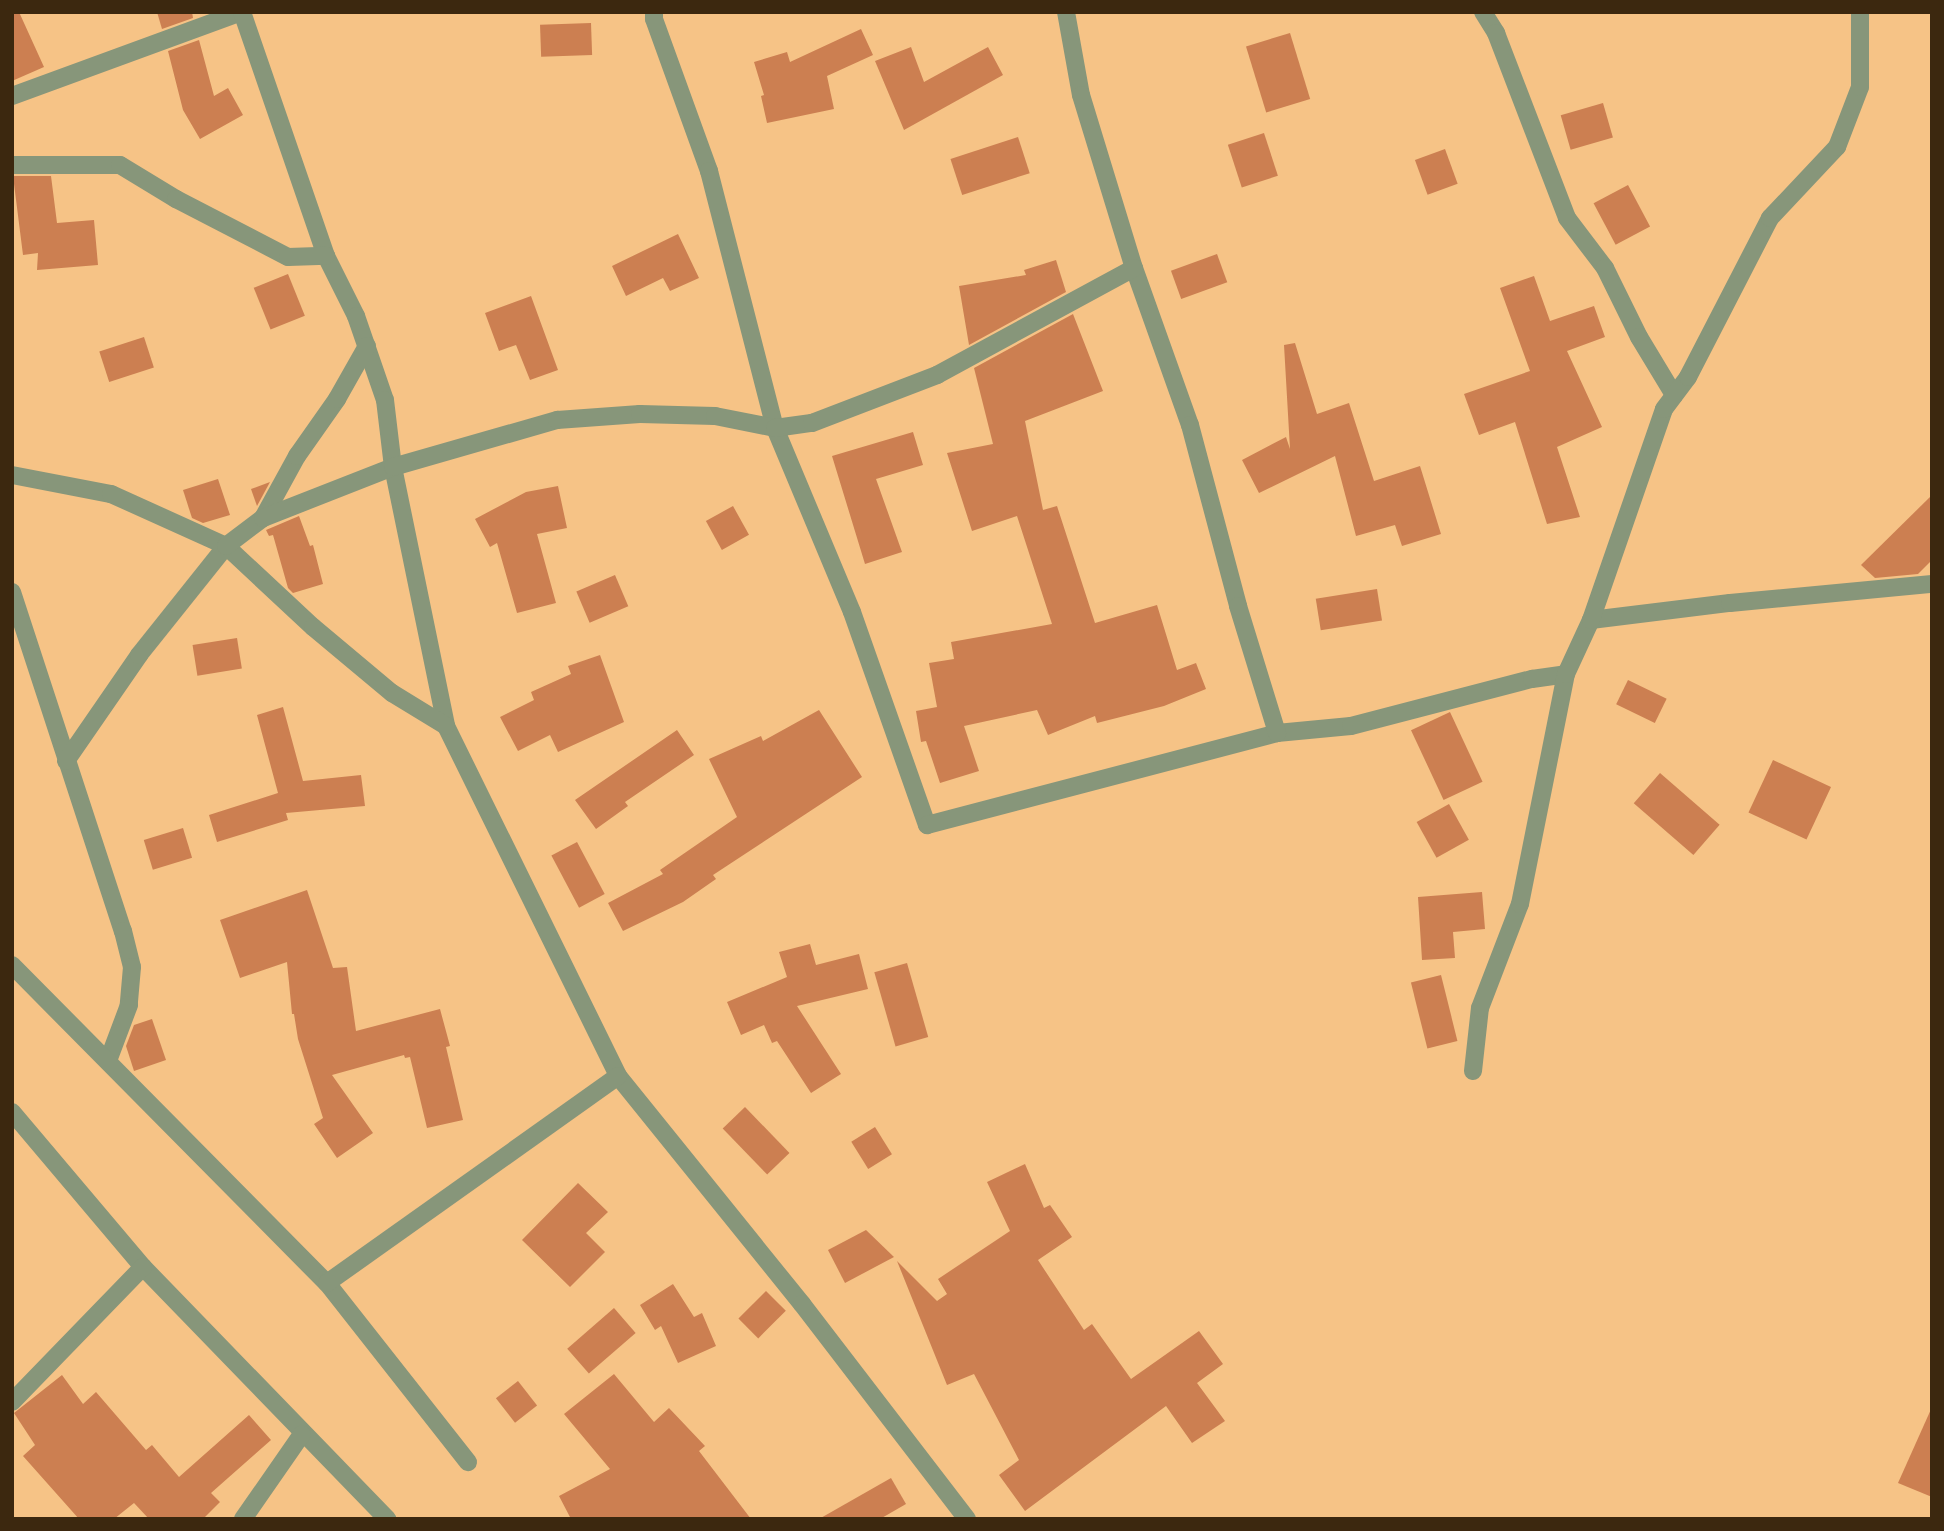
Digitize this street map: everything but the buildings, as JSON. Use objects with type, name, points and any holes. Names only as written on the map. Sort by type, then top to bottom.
[{"type":"street","points":[[12,96],[242,12],[326,256],[367,346],[384,400],[393,467],[446,726],[561,965],[618,1076],[802,1304],[967,1519]]},
{"type":"street","points":[[654,12],[709,171],[775,428],[852,612],[927,825],[1277,733],[1351,726],[1532,679],[1566,674]]},
{"type":"street","points":[[1066,12],[1081,95],[1134,268],[1190,425],[1238,607],[1277,733]]},
{"type":"street","points":[[1483,12],[1496,33],[1567,218],[1605,268],[1639,337],[1674,395]]},
{"type":"street","points":[[1473,1071],[1480,1008],[1520,904],[1566,674],[1591,620],[1664,408],[1688,377],[1770,218],[1837,147],[1860,87],[1860,12]]},
{"type":"street","points":[[12,165],[120,165],[176,199],[288,257],[326,256]]},
{"type":"street","points":[[66,761],[139,655],[226,546],[263,518],[393,467],[557,420],[640,414],[715,415],[775,428],[812,423],[937,375],[1134,268]]},
{"type":"street","points":[[263,518],[298,456],[337,399],[367,346]]},
{"type":"street","points":[[12,475],[111,494],[226,546],[313,628],[392,692],[446,726]]},
{"type":"street","points":[[1591,620],[1757,600],[1932,584]]},
{"type":"street","points":[[12,592],[132,967],[129,1006],[108,1061]]},
{"type":"street","points":[[12,965],[327,1283],[468,1462]]},
{"type":"street","points":[[327,1283],[618,1076]]},
{"type":"street","points":[[13,1115],[143,1267],[387,1519]]},
{"type":"street","points":[[12,1402],[143,1267]]},
{"type":"street","points":[[243,1519],[302,1434]]}]
